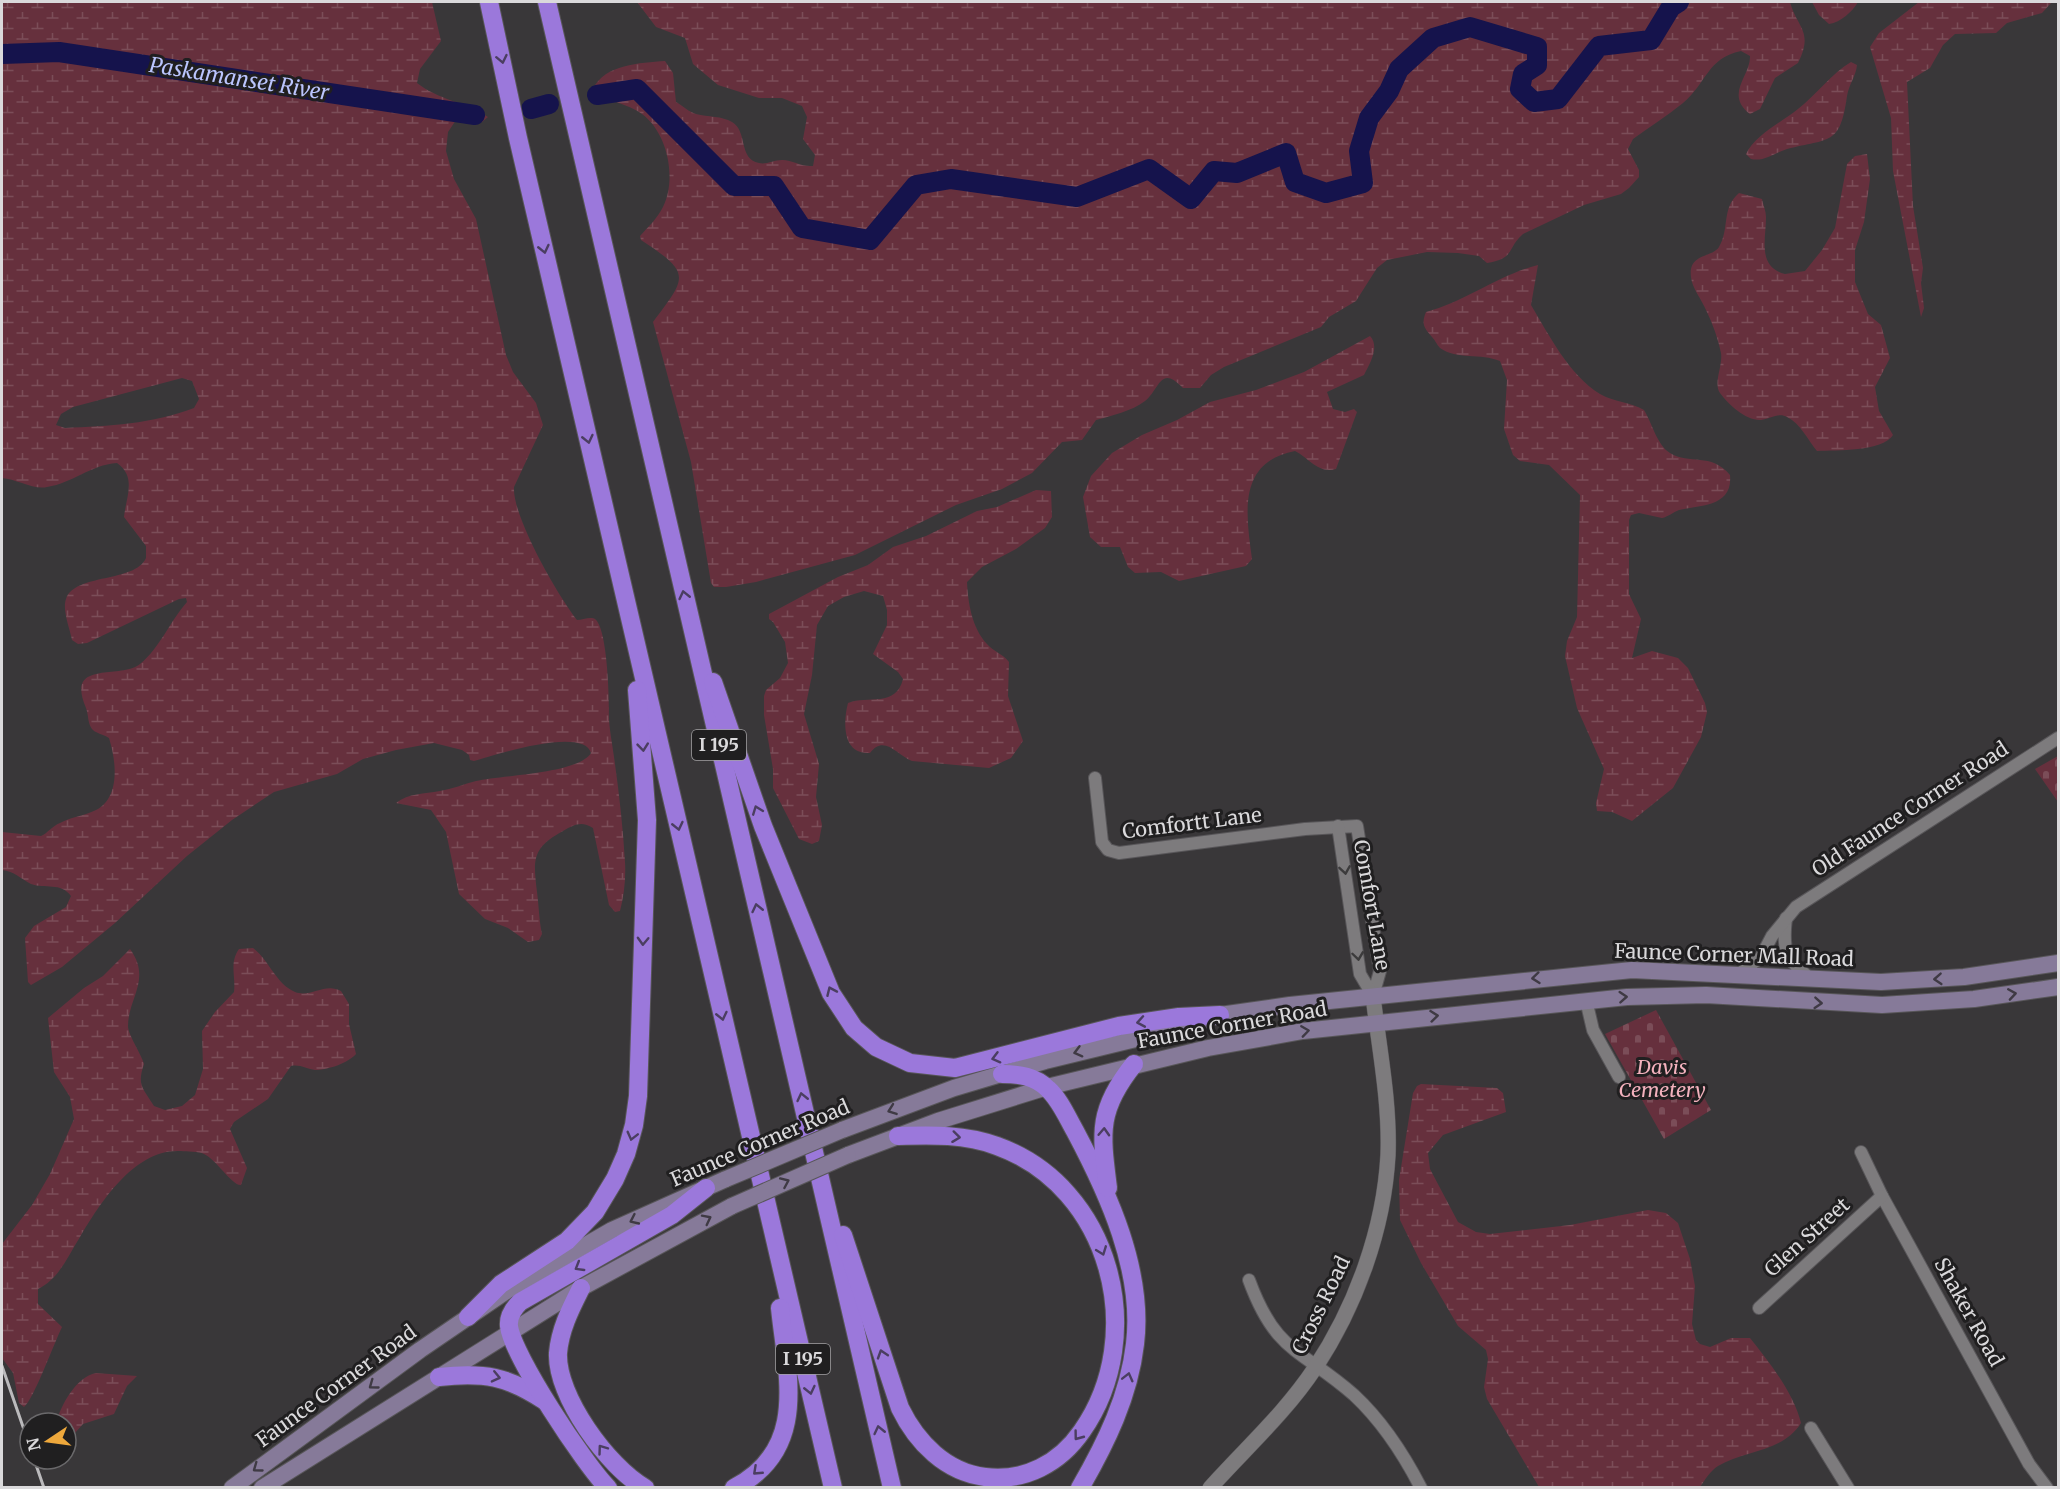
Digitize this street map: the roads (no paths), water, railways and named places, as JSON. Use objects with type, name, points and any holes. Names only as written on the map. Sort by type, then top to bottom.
[{"type":"highway","name":"I 195","points":[[489,2],[833,1488]]},
{"type":"highway","name":"I 195","points":[[547,2],[892,1488]]},
{"type":"highway","points":[[468,1317],[501,1284],[577,1232],[609,1191],[631,1139],[638,1096],[647,820],[632,626]]},
{"type":"highway","points":[[692,630],[723,707],[744,775],[773,851],[831,993],[854,1028],[876,1047],[910,1063],[955,1068],[1119,1026],[1179,1017],[1221,1016]]},
{"type":"highway","points":[[1111,1211],[1103,1147],[1106,1110],[1114,1089],[1134,1064]]},
{"type":"highway","points":[[1002,1074],[1023,1076],[1047,1087],[1058,1100],[1083,1148],[1111,1211],[1135,1293],[1135,1344],[1126,1384],[1113,1424],[1080,1488]]},
{"type":"highway","points":[[822,1185],[850,1250],[895,1395],[906,1420],[920,1440],[941,1460],[977,1476],[1015,1476],[1049,1464],[1070,1447],[1094,1413],[1113,1360],[1116,1331],[1115,1300],[1098,1241],[1082,1213],[1061,1187],[1023,1158],[998,1146],[968,1138],[898,1136]]},
{"type":"highway","points":[[608,1488],[576,1448],[517,1349],[510,1331],[511,1313],[520,1302],[672,1215],[706,1188]]},
{"type":"highway","points":[[734,1488],[751,1477],[767,1461],[782,1438],[788,1415],[788,1372],[772,1231]]},
{"type":"highway","points":[[581,1288],[561,1334],[558,1354],[560,1375],[568,1395],[601,1447],[620,1470],[645,1488]]},
{"type":"highway","points":[[440,1377],[475,1374],[496,1377],[517,1384],[548,1402]]},
{"type":"main road","name":"Faunce Corner Mall Road","points":[[1372,996],[1632,970],[1881,982],[1942,979],[2058,963]]},
{"type":"main road","points":[[1376,1022],[1586,1000],[1706,995],[1882,1005],[1974,999],[2058,987]]},
{"type":"main road","name":"Faunce Corner Road","points":[[232,1488],[468,1317],[575,1250],[726,1179],[917,1101],[1002,1074],[1221,1016],[1372,996]]},
{"type":"main road","name":"Faunce Corner Road","points":[[262,1488],[581,1288],[732,1206],[848,1155],[898,1136],[1047,1087],[1134,1064],[1248,1040],[1376,1022]]},
{"type":"main road","points":[[299,1438],[314,1455]]},
{"type":"street","name":"Old Faunce Corner Road","points":[[1739,974],[1761,957],[1772,936],[1802,903],[2058,738]]},
{"type":"street","name":"Comfortt Lane","points":[[1095,778],[1100,837],[1104,846],[1113,852],[1124,853],[1338,826],[1357,826]]},
{"type":"street","name":"Comfort Lane","points":[[1338,826],[1360,974],[1372,996]]},
{"type":"street","name":"Comfort Lane","points":[[1357,826],[1380,971],[1372,996]]},
{"type":"street","points":[[1787,917],[1784,942],[1787,955],[1812,980]]},
{"type":"street","name":"Cross Road","points":[[1210,1488],[1287,1404],[1315,1368],[1355,1291],[1369,1252],[1381,1203],[1388,1136],[1372,996]]},
{"type":"street","points":[[1586,1000],[1589,1022],[1618,1077]]},
{"type":"street","name":"Shaker Road","points":[[1862,1152],[1882,1196],[2029,1464],[2047,1488]]},
{"type":"street","name":"Glen Street","points":[[1759,1308],[1882,1196]]},
{"type":"street","points":[[1249,1280],[1270,1327],[1287,1346],[1345,1388],[1380,1422],[1400,1450],[1421,1488]]},
{"type":"street","points":[[1811,1428],[1848,1488]]},
{"type":"waterway","name":"Paskamanset River","points":[[597,95],[637,89],[734,186],[774,186],[802,228],[870,240],[916,185],[951,179],[1077,197],[1149,169],[1191,199],[1214,171],[1237,173],[1286,153],[1295,182],[1326,193],[1363,183],[1359,151],[1369,118],[1389,91],[1399,69],[1433,38],[1470,27],[1537,47],[1537,65],[1523,74],[1520,89],[1534,102],[1558,99],[1599,46],[1651,40],[1671,7],[1679,2]]},
{"type":"waterway","name":"Paskamanset River","points":[[2,54],[59,52],[475,115]]},
{"type":"waterway","name":"Paskamanset River","points":[[531,109],[549,104]]},
{"type":"railway","points":[[2,1366],[18,1412]]},
{"type":"railway","points":[[38,1471],[44,1488]]},
{"type":"park label","name":"Davis Cemetery","points":[[1662,1078]]}]
